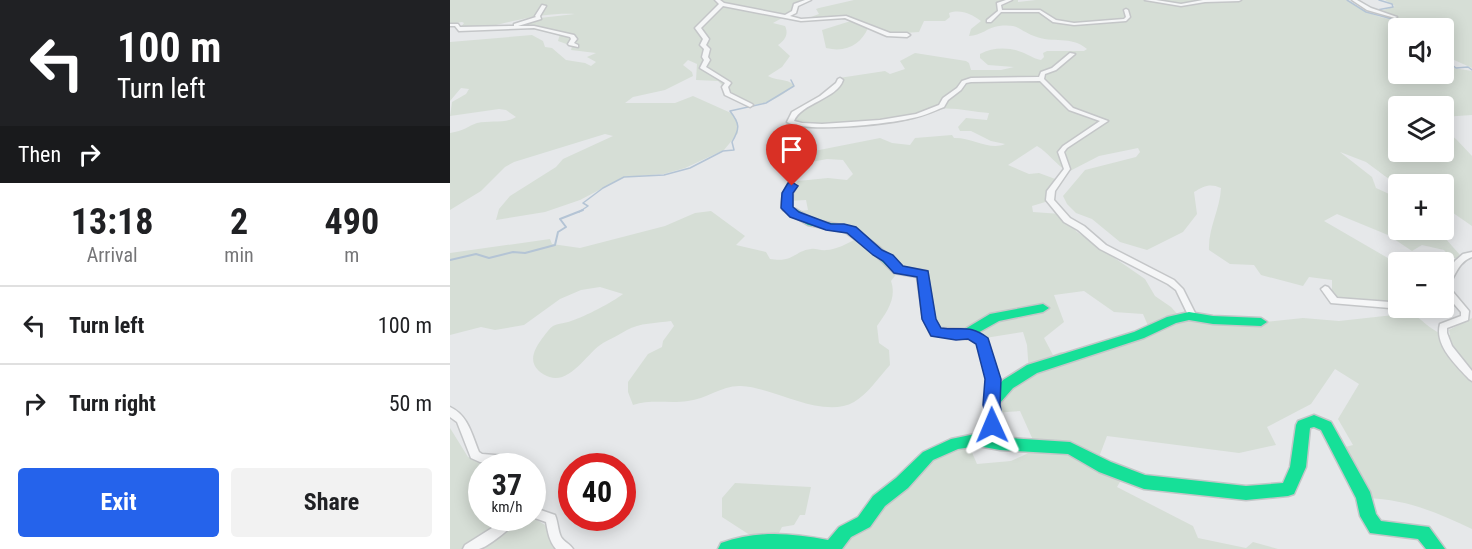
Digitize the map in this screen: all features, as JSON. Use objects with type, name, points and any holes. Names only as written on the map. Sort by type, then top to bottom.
[{"type":"street","points":[[786,17],[794,12],[796,5],[809,0]]},
{"type":"street","points":[[1000,10],[999,4],[1010,0]]},
{"type":"street","points":[[1147,0],[1178,5],[1239,0]]},
{"type":"street","points":[[1354,0],[1369,9],[1395,17]]},
{"type":"street","points":[[750,105],[727,94],[725,87],[728,83],[703,68],[708,60],[705,57],[707,49],[703,45],[706,39],[698,28],[719,2],[801,20],[846,17],[889,34],[907,35]]},
{"type":"street","points":[[514,28],[521,22],[539,18],[537,16],[544,6]]},
{"type":"street","points":[[989,21],[1000,10],[1040,11],[1055,21],[1074,24],[1126,20],[1128,17],[1125,10]]},
{"type":"street","points":[[450,25],[456,25],[459,29],[474,30],[543,28],[572,36],[574,39],[571,44],[576,46]]},
{"type":"street","points":[[1041,79],[1043,73],[1054,69],[1072,54]]},
{"type":"street","points":[[840,80],[839,84],[822,97],[794,113],[790,122],[823,125],[895,121],[930,112],[942,106],[945,99],[963,86],[964,82],[1041,79]]},
{"type":"street","points":[[1041,79],[1071,109],[1105,121],[1061,152],[1067,169],[1051,191],[1050,200],[1055,208],[1103,247],[1171,282],[1179,289],[1193,316]]},
{"type":"street","points":[[792,186],[788,193],[787,208],[795,215],[830,228],[844,227],[852,230],[877,252],[888,258],[898,270],[923,274],[929,319],[936,332],[956,335],[971,333],[995,317],[1043,308]]},
{"type":"street","points":[[1454,265],[1461,258],[1472,254]]},
{"type":"street","points":[[1325,289],[1334,301],[1388,306]]},
{"type":"street","points":[[1454,299],[1465,311],[1465,318],[1443,326],[1442,330],[1452,352],[1472,377]]},
{"type":"street","points":[[993,402],[1008,384],[1032,369],[1139,335],[1172,320],[1193,316],[1213,320],[1261,322]]},
{"type":"street","points":[[971,333],[982,342],[993,379],[994,416],[992,425],[986,435],[978,440]]},
{"type":"street","points":[[450,411],[461,420],[474,453]]},
{"type":"street","points":[[727,549],[748,542],[770,540],[833,548],[845,532],[864,522],[879,501],[902,483],[928,456],[956,443],[978,440],[1000,444],[1070,448],[1144,482],[1246,493],[1288,489],[1298,467],[1303,425],[1314,422],[1326,426],[1364,497],[1368,516],[1376,528],[1423,532],[1436,549]]},
{"type":"street","points":[[546,517],[551,519],[558,544],[567,549]]},
{"type":"street","points":[[469,549],[497,531]]},
{"type":"shaded area","points":[[450,0],[805,0],[794,4],[791,13],[773,23],[785,26],[787,32],[786,37],[778,45],[790,56],[782,67],[768,76],[788,81],[794,85],[783,94],[755,105],[739,102],[723,95],[722,85],[718,81],[696,80],[697,64],[688,60],[683,65],[692,72],[693,76],[665,90],[633,97],[625,103],[675,103],[693,96],[731,113],[737,120],[738,133],[724,150],[685,168],[664,174],[624,177],[580,200],[545,212],[496,220],[499,209],[510,196],[556,167],[563,159],[613,136],[605,134],[514,162],[505,167],[481,191],[450,210],[450,133],[477,123],[516,117],[506,110],[499,109],[450,116],[452,102],[466,94],[469,89],[461,88],[450,101],[450,42],[532,35],[543,41],[545,47],[552,48],[566,60],[591,66],[596,62],[587,57],[596,53],[571,50],[572,46],[558,41],[560,34],[541,27],[516,25],[540,18],[575,14],[539,16],[469,28],[461,27],[464,23],[462,22],[450,24]]},
{"type":"shaded area","points":[[854,0],[1018,0],[1018,2],[1036,0],[1346,0],[1371,14],[1388,18],[1388,84],[1454,84],[1454,68],[1472,71],[1472,115],[1454,116],[1454,96],[1388,96],[1388,162],[1454,162],[1454,137],[1472,156],[1472,226],[1454,214],[1454,174],[1388,174],[1388,178],[1366,162],[1340,152],[1372,177],[1376,188],[1388,193],[1388,235],[1337,214],[1324,221],[1388,258],[1388,303],[1332,298],[1332,280],[1309,277],[1303,286],[1261,275],[1254,265],[1230,264],[1209,250],[1210,234],[1221,188],[1217,186],[1207,186],[1194,192],[1197,214],[1183,232],[1147,250],[1120,242],[1092,219],[1076,213],[1067,204],[1063,196],[1085,170],[1136,157],[1140,152],[1138,148],[1099,156],[1068,172],[1037,146],[1008,165],[1029,174],[1039,173],[1058,180],[1052,200],[1032,206],[1033,212],[1061,214],[1077,232],[1145,279],[1155,296],[1171,307],[1180,317],[1265,322],[1303,318],[1339,321],[1388,316],[1388,318],[1418,318],[1435,331],[1445,335],[1450,335],[1449,330],[1472,318],[1472,529],[1421,508],[1395,501],[1367,498],[1341,448],[1353,445],[1338,419],[1359,384],[1335,369],[1311,404],[1267,427],[1276,445],[1239,453],[1107,436],[1099,457],[1124,475],[1117,487],[1193,526],[1198,538],[1246,548],[1253,542],[1278,549],[834,549],[896,487],[932,461],[951,452],[970,448],[977,464],[1011,461],[1037,449],[1020,411],[993,413],[992,406],[1029,373],[1027,345],[1023,332],[979,339],[966,336],[949,339],[932,333],[920,275],[898,272],[891,281],[892,299],[877,326],[879,343],[889,350],[890,365],[864,395],[842,407],[813,405],[768,391],[741,386],[734,386],[688,401],[647,402],[633,405],[628,392],[628,382],[648,354],[662,347],[663,341],[674,326],[671,321],[627,330],[596,348],[568,374],[552,378],[543,374],[535,365],[533,356],[537,346],[551,328],[591,313],[623,294],[600,287],[581,290],[560,299],[524,325],[495,330],[481,327],[450,335],[450,253],[550,239],[552,244],[580,248],[665,226],[695,213],[711,211],[745,236],[736,245],[766,252],[770,259],[789,258],[805,250],[830,250],[842,246],[858,238],[848,232],[814,226],[793,212],[808,210],[806,200],[789,201],[791,192],[798,181],[828,178],[847,180],[853,174],[843,160],[827,159],[806,163],[804,153],[880,138],[892,143],[910,145],[915,138],[952,135],[954,138],[987,145],[1005,144],[991,141],[971,131],[960,131],[958,127],[966,118],[987,120],[989,113],[938,109],[909,120],[827,127],[788,123],[787,119],[792,113],[837,84],[839,78],[885,71],[890,74],[905,69],[900,61],[915,53],[966,61],[971,70],[1001,70],[1014,67],[988,65],[980,58],[980,54],[998,49],[1010,49],[1041,60],[1044,57],[1043,53],[1047,51],[1084,51],[1087,49],[1075,42],[1041,38],[1011,26],[995,27],[969,36],[971,29],[981,21],[962,12],[949,13],[950,17],[945,21],[924,21],[919,32],[891,34],[866,25],[868,28],[865,34],[852,46],[840,49],[826,48],[822,30],[854,20],[847,17],[811,17],[819,14],[816,9]],"holes":[[[1084,291],[1114,312],[1143,314],[1152,335],[1092,356],[1061,352],[1053,355],[1044,338],[1064,322],[1054,295]]]},
{"type":"shaded area","points":[[1385,0],[1472,0],[1472,68],[1454,60],[1454,18],[1398,18],[1381,11],[1395,6]]},
{"type":"shaded area","points":[[1396,240],[1447,240],[1460,255],[1458,259],[1454,258],[1454,252],[1422,245],[1412,251]]},
{"type":"shaded area","points":[[450,428],[468,457],[468,531],[546,531],[546,527],[558,549],[450,549]]},
{"type":"shaded area","points":[[735,483],[811,487],[805,515],[800,515],[794,525],[782,527],[779,533],[782,547],[756,539],[722,517],[722,498]]},
{"type":"waterway","points":[[1347,0],[1366,12],[1389,18]]},
{"type":"waterway","points":[[1377,10],[1393,7],[1392,4],[1379,0]]},
{"type":"waterway","points":[[1454,66],[1468,67],[1472,70]]},
{"type":"waterway","points":[[581,211],[588,206],[583,203],[603,188],[624,177],[664,175],[690,168],[723,151],[734,150],[732,142],[738,126],[730,111],[766,103],[794,86],[791,80]]},
{"type":"waterway","points":[[450,260],[476,254],[489,258],[513,252],[525,253],[555,245],[558,232],[566,227],[560,219],[581,211]]},
{"type":"traffic: fast","points":[[792,186],[788,193],[787,208],[812,223],[848,229],[898,270],[923,274],[929,319],[936,332],[967,334],[995,317],[1043,308]]},
{"type":"traffic: fast","points":[[727,549],[765,541],[829,548],[834,546],[845,532],[864,522],[879,501],[902,483],[928,456],[956,443],[978,440],[986,435],[993,420],[993,402],[1008,384],[1032,369],[1139,335],[1172,320],[1189,316],[1213,320],[1261,322]]},
{"type":"traffic: fast","points":[[978,440],[1000,444],[1070,448],[1105,467],[1144,482],[1246,493],[1288,489],[1298,467],[1303,425],[1314,421],[1326,426],[1364,497],[1368,516],[1376,528],[1423,532],[1436,549]]},
{"type":"route","points":[[792,186],[788,193],[787,208],[795,215],[830,228],[844,227],[852,230],[877,252],[888,258],[898,270],[919,272],[925,276],[923,284],[929,319],[936,332],[956,335],[971,333],[978,336],[982,342],[993,379],[991,405],[994,416],[992,425]]}]
